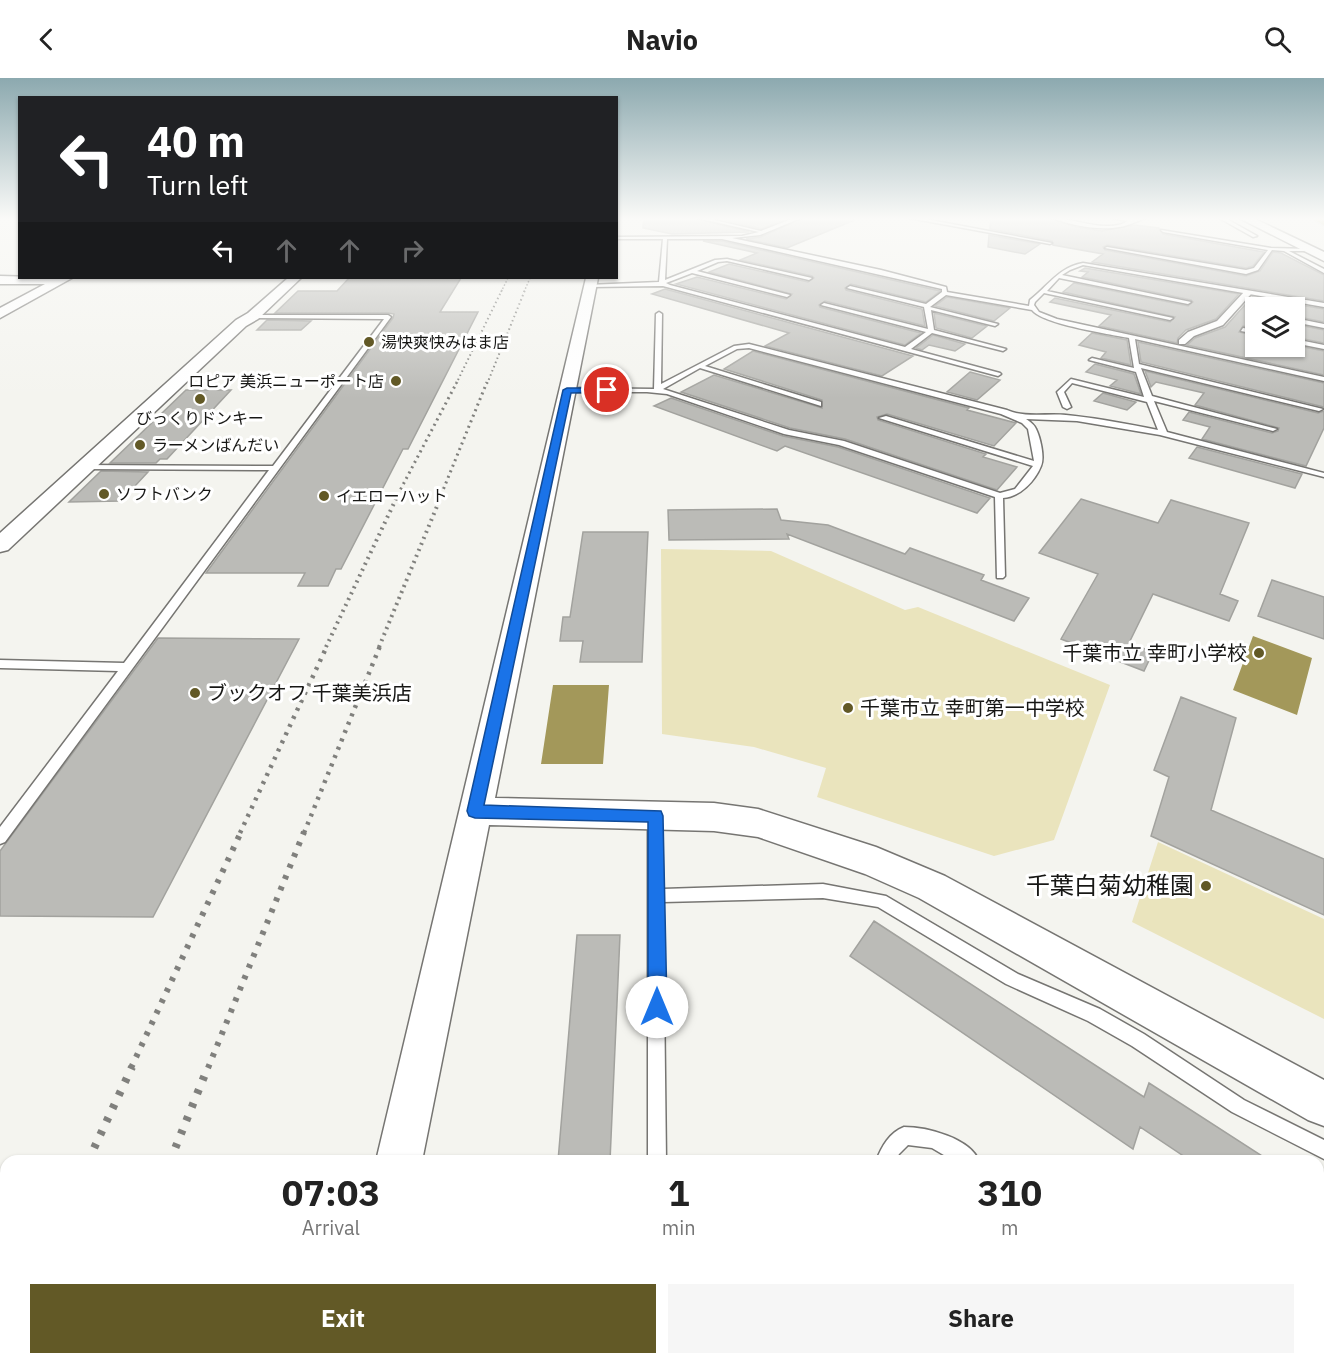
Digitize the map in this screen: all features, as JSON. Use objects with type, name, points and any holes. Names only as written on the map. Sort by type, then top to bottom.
[{"type":"street","points":[[0,280],[64,279]]},
{"type":"street","points":[[0,315],[64,279]]},
{"type":"street","points":[[0,544],[241,323],[253,316],[294,279]]},
{"type":"street","points":[[400,1155],[591,281]]},
{"type":"street","points":[[1182,342],[1191,334],[1220,323],[1247,294]]},
{"type":"street","points":[[475,811],[714,817],[758,823],[876,862],[932,887],[1324,1104]]},
{"type":"lane","points":[[663,278],[663,284]]},
{"type":"lane","points":[[663,284],[676,278]]},
{"type":"lane","points":[[720,278],[787,295]]},
{"type":"lane","points":[[903,278],[944,288],[945,293]]},
{"type":"lane","points":[[1032,308],[1032,301],[1045,292],[1056,278]]},
{"type":"lane","points":[[1068,278],[1188,302]]},
{"type":"lane","points":[[1166,278],[1324,305]]},
{"type":"lane","points":[[591,281],[663,284],[998,374]]},
{"type":"lane","points":[[850,288],[995,324]]},
{"type":"lane","points":[[1045,292],[1170,318]]},
{"type":"lane","points":[[927,307],[945,293],[1032,308],[1055,320],[1324,379]]},
{"type":"lane","points":[[824,305],[1003,349]]},
{"type":"lane","points":[[927,307],[931,331]]},
{"type":"lane","points":[[657,391],[659,314]]},
{"type":"lane","points":[[0,838],[388,317],[253,316]]},
{"type":"lane","points":[[1305,322],[1324,326]]},
{"type":"lane","points":[[905,350],[931,331]]},
{"type":"lane","points":[[1132,338],[1137,368],[1163,432]]},
{"type":"lane","points":[[1305,343],[1324,347]]},
{"type":"lane","points":[[657,391],[665,384],[736,348],[759,347],[821,365],[925,390],[1018,417],[1076,416],[1163,432],[1324,475]]},
{"type":"lane","points":[[1092,360],[1319,408]]},
{"type":"lane","points":[[699,366],[818,404]]},
{"type":"lane","points":[[1067,407],[1060,392],[1071,381],[1273,429]]},
{"type":"lane","points":[[567,390],[657,391],[787,432],[841,443],[999,496],[1011,495],[1018,491],[1038,465],[1039,457],[1032,428],[1018,417]]},
{"type":"lane","points":[[883,418],[1038,465]]},
{"type":"lane","points":[[85,467],[276,468]]},
{"type":"lane","points":[[999,496],[1000,576]]},
{"type":"lane","points":[[0,664],[128,667]]},
{"type":"lane","points":[[656,816],[657,1155]]},
{"type":"lane","points":[[657,897],[823,891],[881,901],[1012,979],[1094,1015],[1138,1040],[1238,1106],[1324,1150]]},
{"type":"lane","points":[[888,1155],[892,1147],[904,1136],[924,1135],[949,1145],[962,1155]]},
{"type":"shaded area","points":[[661,549],[771,551],[905,610],[918,607],[1110,685],[1054,840],[994,856],[817,797],[826,768],[754,747],[662,734]]},
{"type":"shaded area","points":[[1253,636],[1312,658],[1297,715],[1233,690]]},
{"type":"shaded area","points":[[553,685],[609,685],[603,764],[541,764]]},
{"type":"shaded area","points":[[1158,842],[1324,919],[1324,1019],[1132,922]]},
{"type":"building","points":[[701,278],[786,299],[792,294],[732,278],[791,278],[808,282],[814,278],[884,278],[940,291],[926,302],[851,284],[845,288],[922,309],[925,326],[825,301],[819,305],[921,333],[905,345],[676,284]]},
{"type":"building","points":[[1087,278],[1145,278],[1239,294],[1216,319],[1186,330],[1178,338],[1177,343],[1099,326],[1111,315],[1050,302],[1055,298],[1170,322],[1175,317],[1063,292],[1074,283],[1188,306],[1193,302]]},
{"type":"building","points":[[1188,278],[1324,278],[1324,301]]},
{"type":"building","points":[[348,279],[460,279],[440,312],[478,312],[408,449],[403,449],[341,569],[336,569],[328,586],[298,586],[305,573],[206,573],[393,318],[394,314],[388,313],[275,313],[298,291],[337,291]]},
{"type":"building","points":[[665,289],[913,356],[882,376],[765,346],[789,333],[652,294]]},
{"type":"building","points":[[947,297],[1010,308],[994,321],[935,306]]},
{"type":"building","points":[[1245,305],[1245,326],[1239,332],[1245,333],[1245,357],[1305,357],[1305,347],[1324,351],[1324,375],[1187,345],[1195,338],[1225,327]]},
{"type":"building","points":[[1305,306],[1324,309],[1324,322],[1305,318]]},
{"type":"building","points":[[934,313],[987,326],[972,338],[936,328]]},
{"type":"building","points":[[267,320],[311,321],[301,330],[257,330]]},
{"type":"building","points":[[1305,326],[1324,330],[1324,343],[1305,339]]},
{"type":"building","points":[[1092,333],[1127,340],[1131,365],[1101,358],[1106,352],[1079,345]]},
{"type":"building","points":[[933,335],[965,344],[955,351],[929,345],[922,350],[916,348]]},
{"type":"building","points":[[1138,342],[1324,383],[1324,407],[1141,362]]},
{"type":"building","points":[[753,351],[969,408],[967,410],[1016,423],[994,446],[887,414],[877,417],[878,420],[986,454],[983,457],[1017,467],[997,490],[845,439],[790,428],[681,392],[714,375],[822,408],[822,400],[724,369]]},
{"type":"building","points":[[1095,364],[1134,374],[1141,394],[1110,386],[1117,380],[1086,372]]},
{"type":"building","points":[[1145,371],[1318,413],[1324,411],[1324,428],[1306,466],[1202,439],[1210,427],[1183,420],[1189,412],[1272,433],[1278,431],[1279,428],[1195,405],[1204,393],[1156,382],[1151,387]]},
{"type":"building","points":[[970,372],[1000,380],[977,400],[947,392]]},
{"type":"building","points":[[186,390],[231,390],[167,459],[160,459],[156,463],[110,463]]},
{"type":"building","points":[[1103,393],[1136,402],[1127,410],[1094,401]]},
{"type":"building","points":[[671,398],[783,436],[838,447],[990,498],[977,513],[785,446],[777,451],[654,406]]},
{"type":"building","points":[[1197,447],[1302,474],[1295,488],[1189,458]]},
{"type":"building","points":[[101,471],[148,472],[121,501],[69,502]]},
{"type":"building","points":[[1081,499],[1158,523],[1171,500],[1249,523],[1220,594],[1238,601],[1229,621],[1153,594],[1129,643],[1153,652],[1144,671],[1061,639],[1098,574],[1039,553]]},
{"type":"building","points":[[777,509],[781,520],[828,525],[905,554],[910,548],[984,575],[981,580],[1029,598],[1014,621],[787,534],[789,539],[669,540],[668,510]]},
{"type":"building","points":[[583,532],[648,532],[642,662],[580,662],[583,641],[560,641],[563,617],[570,617]]},
{"type":"building","points":[[1272,580],[1324,597],[1324,639],[1258,616]]},
{"type":"building","points":[[158,638],[299,639],[153,917],[0,916],[0,851]]},
{"type":"building","points":[[1181,697],[1236,718],[1211,810],[1324,859],[1324,915],[1151,836],[1169,777],[1154,770]]},
{"type":"building","points":[[874,921],[1144,1097],[1149,1083],[1261,1155],[1182,1155],[1140,1127],[1133,1149],[850,956]]},
{"type":"building","points":[[577,935],[620,935],[610,1155],[559,1155]]},
{"type":"railway","points":[[502,290],[508,279]]},
{"type":"railway","points":[[524,292],[530,279]]},
{"type":"railway","points":[[457,383],[502,290]]},
{"type":"railway","points":[[487,384],[525,290]]},
{"type":"railway","points":[[439,500],[487,382]]},
{"type":"railway","points":[[395,500],[457,383]]},
{"type":"railway","points":[[326,647],[396,499]]},
{"type":"railway","points":[[379,647],[440,499]]},
{"type":"railway","points":[[240,833],[327,646]]},
{"type":"railway","points":[[304,833],[380,646]]},
{"type":"railway","points":[[131,1068],[241,832]]},
{"type":"railway","points":[[208,1068],[304,832]]},
{"type":"railway","points":[[91,1155],[132,1067]]},
{"type":"railway","points":[[172,1155],[208,1067]]},
{"type":"place","name":"湯快爽快みはま店","points":[[369,342]]},
{"type":"place","name":"ロピア 美浜ニューポート店","points":[[396,381]]},
{"type":"place","name":"びっくりドンキー","points":[[200,399]]},
{"type":"place","name":"ラーメンばんだい","points":[[140,445]]},
{"type":"place","name":"ソフトバンク","points":[[104,494]]},
{"type":"place","name":"イエローハット","points":[[324,496]]},
{"type":"place","name":"千葉市立 幸町小学校","points":[[1259,653]]},
{"type":"place","name":"ブックオフ 千葉美浜店","points":[[195,693]]},
{"type":"place","name":"千葉市立 幸町第一中学校","points":[[848,708]]},
{"type":"place","name":"千葉白菊幼稚園","points":[[1206,886]]},
{"type":"route","points":[[607,390],[567,390],[475,811],[656,816],[657,1007]]}]
